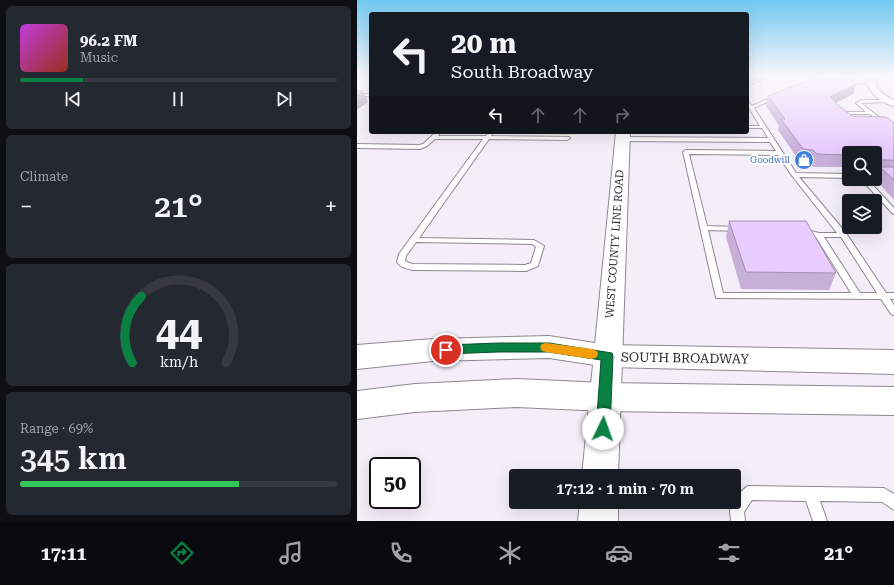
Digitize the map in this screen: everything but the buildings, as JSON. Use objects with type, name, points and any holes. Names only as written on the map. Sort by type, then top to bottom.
[{"type":"main road","name":"WEST COUNTY LINE ROAD","points":[[600,469],[623,136]]},
{"type":"main road","name":"SOUTH BROADWAY","points":[[357,357],[433,350],[519,347],[549,348],[608,356],[894,362]]},
{"type":"main road","points":[[357,405],[415,398],[510,393],[605,397],[894,401]]},
{"type":"main road","points":[[598,521],[599,509]]},
{"type":"street","points":[[891,102],[894,110]]},
{"type":"lane","points":[[751,108],[769,100]]},
{"type":"lane","points":[[891,102],[862,101],[858,103],[894,131]]},
{"type":"lane","points":[[749,104],[795,175],[843,235],[894,312]]},
{"type":"lane","points":[[836,113],[872,113]]},
{"type":"lane","points":[[749,127],[764,127]]},
{"type":"lane","points":[[357,146],[420,147],[425,146],[436,134]]},
{"type":"lane","points":[[434,137],[489,135],[567,138]]},
{"type":"lane","points":[[413,240],[534,242],[540,246],[535,264],[526,268],[412,267],[404,265],[401,262],[401,256],[489,135]]},
{"type":"lane","points":[[623,136],[772,140]]},
{"type":"lane","points":[[780,153],[686,152],[719,296],[894,296]]},
{"type":"lane","points":[[795,175],[842,176]]},
{"type":"lane","points":[[882,176],[894,176]]},
{"type":"lane","points":[[870,186],[894,212]]},
{"type":"lane","points":[[703,228],[743,229]]},
{"type":"lane","points":[[799,230],[819,235],[843,235]]},
{"type":"lane","points":[[819,235],[857,296]]},
{"type":"lane","points":[[739,521],[737,511],[748,493],[883,495],[894,502]]},
{"type":"lane","points":[[811,494],[820,521]]},
{"type":"green space","points":[[532,134],[577,134],[573,135]]},
{"type":"slow traffic","points":[[546,347],[592,354]]},
{"type":"place","name":"Goodwill","points":[[804,160]]},
{"type":"route","points":[[446,350],[526,347],[549,348],[608,356],[603,429]]}]
